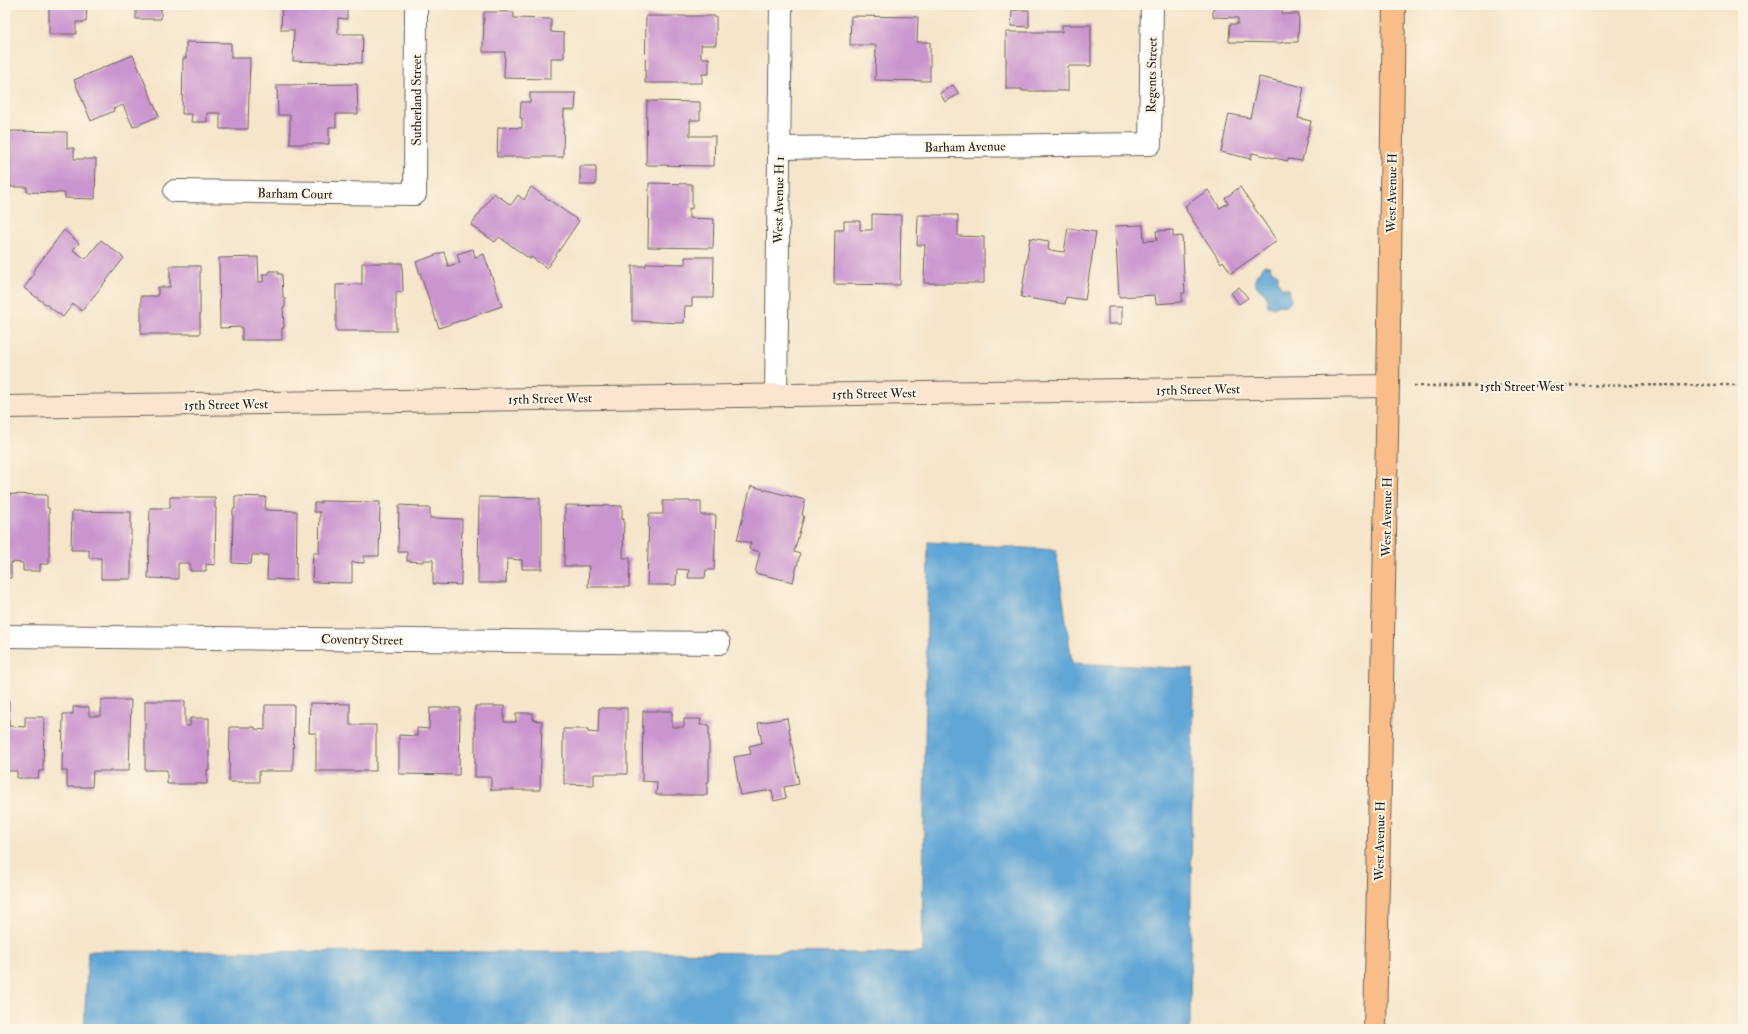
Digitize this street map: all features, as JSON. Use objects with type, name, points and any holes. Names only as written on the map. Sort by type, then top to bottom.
[{"type":"main road","name":"West Avenue H","points":[[1375,1029],[1394,5]]},
{"type":"street","name":"Sutherland Street","points":[[415,194],[416,5]]},
{"type":"street","name":"West Avenue H 1","points":[[776,395],[781,5]]},
{"type":"street","name":"Regents Street","points":[[1150,144],[1152,5]]},
{"type":"street","name":"Barham Avenue","points":[[779,148],[1150,144]]},
{"type":"street","name":"Barham Court","points":[[175,191],[415,194]]},
{"type":"street","name":"15th Street West","points":[[5,407],[1388,386]]},
{"type":"street","name":"Coventry Street","points":[[5,636],[719,643]]},
{"type":"path","name":"15th Street West","points":[[1388,386],[1743,385]]},
{"type":"water","points":[[1264,265],[1269,266],[1272,271],[1278,274],[1278,281],[1281,287],[1289,289],[1291,301],[1285,306],[1279,305],[1275,308],[1268,306],[1266,295],[1256,284],[1256,276]]},
{"type":"water","points":[[928,542],[1056,550],[1072,663],[1193,669],[1190,1029],[84,1029],[88,951],[922,953]]},
{"type":"building","points":[[49,5],[87,5],[86,22],[76,22],[76,34],[49,34]]},
{"type":"building","points":[[136,5],[161,5],[161,19],[136,19]]},
{"type":"building","points":[[255,5],[255,7],[231,6]]},
{"type":"building","points":[[282,5],[347,5],[347,19],[338,18],[338,34],[363,34],[362,63],[293,61],[294,30],[281,30]]},
{"type":"building","points":[[1213,5],[1282,5],[1282,14],[1299,14],[1298,42],[1229,42],[1230,24],[1238,24],[1238,18],[1213,17]]},
{"type":"building","points":[[1012,10],[1029,10],[1029,27],[1011,26]]},
{"type":"building","points":[[484,12],[514,12],[514,18],[551,19],[551,32],[564,33],[564,58],[551,58],[551,79],[504,78],[505,52],[483,52]]},
{"type":"building","points":[[646,16],[716,16],[716,45],[701,45],[701,58],[709,58],[709,74],[702,74],[702,83],[645,83]]},
{"type":"building","points":[[851,16],[918,17],[917,42],[930,42],[930,81],[875,80],[876,45],[850,45]]},
{"type":"building","points":[[1062,25],[1091,25],[1091,66],[1068,66],[1068,91],[1022,91],[1022,89],[1006,89],[1006,32],[1062,32]]},
{"type":"building","points":[[186,42],[231,43],[231,58],[250,58],[248,129],[220,129],[220,113],[207,113],[207,122],[191,122],[192,114],[182,114],[183,58],[186,58]]},
{"type":"building","points":[[133,55],[159,116],[133,127],[123,105],[113,109],[114,111],[91,121],[74,80]]},
{"type":"building","points":[[1259,77],[1304,87],[1298,118],[1311,121],[1302,161],[1288,159],[1288,161],[1252,153],[1251,159],[1221,152],[1229,114],[1250,118]]},
{"type":"building","points":[[357,84],[358,114],[336,114],[336,127],[329,127],[329,144],[290,144],[290,115],[278,115],[277,85]]},
{"type":"building","points":[[953,85],[959,94],[945,102],[940,93]]},
{"type":"building","points":[[530,93],[576,93],[575,110],[564,110],[563,157],[497,157],[498,127],[522,128],[522,118],[520,118],[521,102],[530,102]]},
{"type":"building","points":[[647,101],[700,102],[700,120],[690,120],[690,136],[715,136],[714,166],[646,165]]},
{"type":"building","points":[[10,131],[67,132],[67,148],[74,148],[74,159],[96,159],[95,199],[65,198],[65,193],[27,192],[27,187],[10,187]]},
{"type":"building","points":[[580,166],[596,166],[596,185],[580,185]]},
{"type":"building","points":[[649,183],[692,184],[692,209],[689,208],[689,218],[714,219],[713,248],[648,247]]},
{"type":"building","points":[[531,187],[579,221],[547,268],[531,257],[530,259],[499,237],[495,242],[471,225],[494,193],[511,205],[518,195],[524,200]]},
{"type":"building","points":[[1240,187],[1277,241],[1231,273],[1223,261],[1221,263],[1186,210],[1185,206],[1208,190],[1220,208],[1228,203],[1225,198]]},
{"type":"building","points":[[872,214],[901,215],[900,285],[834,284],[835,230],[844,230],[844,221],[860,221],[860,230],[872,230]]},
{"type":"building","points":[[918,215],[958,215],[958,236],[984,237],[984,283],[924,283],[925,245],[917,245]]},
{"type":"building","points":[[1143,225],[1144,241],[1157,240],[1156,231],[1173,230],[1173,237],[1182,236],[1185,293],[1182,293],[1182,302],[1156,304],[1155,295],[1119,297],[1115,226]]},
{"type":"building","points":[[1068,228],[1096,232],[1085,300],[1066,297],[1065,304],[1021,297],[1030,238],[1049,241],[1048,250],[1064,252]]},
{"type":"building","points":[[64,230],[79,243],[73,250],[86,259],[101,240],[124,258],[82,311],[73,304],[63,317],[24,288],[34,274],[32,273]]},
{"type":"building","points":[[473,249],[475,257],[484,254],[502,306],[439,328],[416,262],[444,252],[448,266],[460,263],[457,254]]},
{"type":"building","points":[[258,257],[259,282],[263,282],[263,274],[269,274],[269,271],[278,271],[278,274],[282,274],[285,307],[283,307],[284,328],[282,328],[282,340],[242,340],[242,327],[220,328],[219,258]]},
{"type":"building","points":[[685,257],[714,257],[713,298],[692,298],[692,306],[685,306],[684,323],[632,321],[632,266],[646,266],[646,263],[685,264]]},
{"type":"building","points":[[362,263],[402,263],[403,292],[396,292],[396,331],[336,331],[336,285],[362,284]]},
{"type":"building","points":[[170,266],[200,266],[200,334],[141,334],[141,296],[158,296],[158,287],[170,287]]},
{"type":"building","points":[[1239,287],[1248,298],[1239,304],[1231,293]]},
{"type":"building","points":[[1108,307],[1122,307],[1122,324],[1108,324]]},
{"type":"building","points":[[751,486],[805,500],[802,515],[804,516],[794,552],[800,554],[793,582],[755,573],[760,552],[749,549],[751,543],[737,540]]},
{"type":"building","points":[[5,494],[47,495],[47,508],[49,508],[49,564],[40,564],[40,571],[23,571],[23,563],[11,562],[11,578],[5,578]]},
{"type":"building","points":[[235,496],[266,497],[265,510],[297,511],[296,580],[267,579],[268,555],[252,555],[251,564],[232,563],[233,509],[235,509]]},
{"type":"building","points":[[170,497],[215,497],[215,565],[206,564],[206,571],[190,571],[190,563],[178,563],[178,579],[148,578],[150,508],[170,508]]},
{"type":"building","points":[[479,497],[540,498],[540,515],[542,516],[542,569],[522,569],[522,560],[507,559],[506,583],[478,583]]},
{"type":"building","points":[[321,501],[380,502],[379,556],[364,556],[364,563],[352,562],[352,583],[312,582],[313,553],[319,553],[320,512],[314,512],[314,503],[321,503]]},
{"type":"building","points":[[663,501],[701,501],[701,515],[716,515],[714,570],[706,570],[705,578],[688,578],[689,570],[677,569],[676,585],[647,585],[649,514],[663,514]]},
{"type":"building","points":[[399,505],[430,508],[430,518],[462,519],[461,585],[433,584],[433,560],[423,560],[423,562],[407,561],[407,552],[398,552]]},
{"type":"building","points":[[565,505],[622,506],[622,519],[624,519],[623,558],[630,558],[629,587],[588,587],[589,566],[564,566]]},
{"type":"building","points":[[72,511],[131,512],[131,579],[101,579],[101,558],[89,558],[89,550],[71,550]]},
{"type":"building","points":[[101,700],[131,700],[129,771],[93,771],[92,787],[67,787],[67,771],[62,771],[63,714],[73,714],[73,707],[89,707],[89,716],[101,716]]},
{"type":"building","points":[[5,701],[9,702],[9,726],[25,727],[25,717],[44,717],[43,771],[39,771],[38,778],[17,778],[17,771],[5,771]]},
{"type":"building","points":[[145,701],[185,701],[185,726],[190,726],[190,718],[209,718],[209,770],[207,770],[207,784],[167,784],[167,770],[145,770]]},
{"type":"building","points":[[310,703],[350,704],[350,725],[376,725],[376,771],[316,771],[316,733],[309,733]]},
{"type":"building","points":[[265,705],[294,705],[293,771],[259,771],[259,782],[229,782],[230,727],[255,727],[255,729],[265,730]]},
{"type":"building","points":[[475,706],[504,706],[504,722],[516,722],[516,713],[533,713],[533,720],[542,721],[540,790],[491,790],[491,777],[475,777]]},
{"type":"building","points":[[430,708],[460,708],[459,775],[399,774],[399,735],[417,736],[417,728],[429,729]]},
{"type":"building","points":[[599,708],[627,708],[627,774],[594,774],[594,785],[564,784],[563,729],[588,729],[588,732],[598,733]]},
{"type":"building","points":[[643,711],[672,711],[672,727],[684,727],[684,719],[701,719],[700,725],[709,725],[709,782],[707,782],[707,795],[656,795],[657,782],[642,781]]},
{"type":"building","points":[[787,718],[799,784],[784,787],[786,798],[774,801],[772,790],[740,795],[734,757],[751,754],[749,746],[762,743],[758,723]]}]
